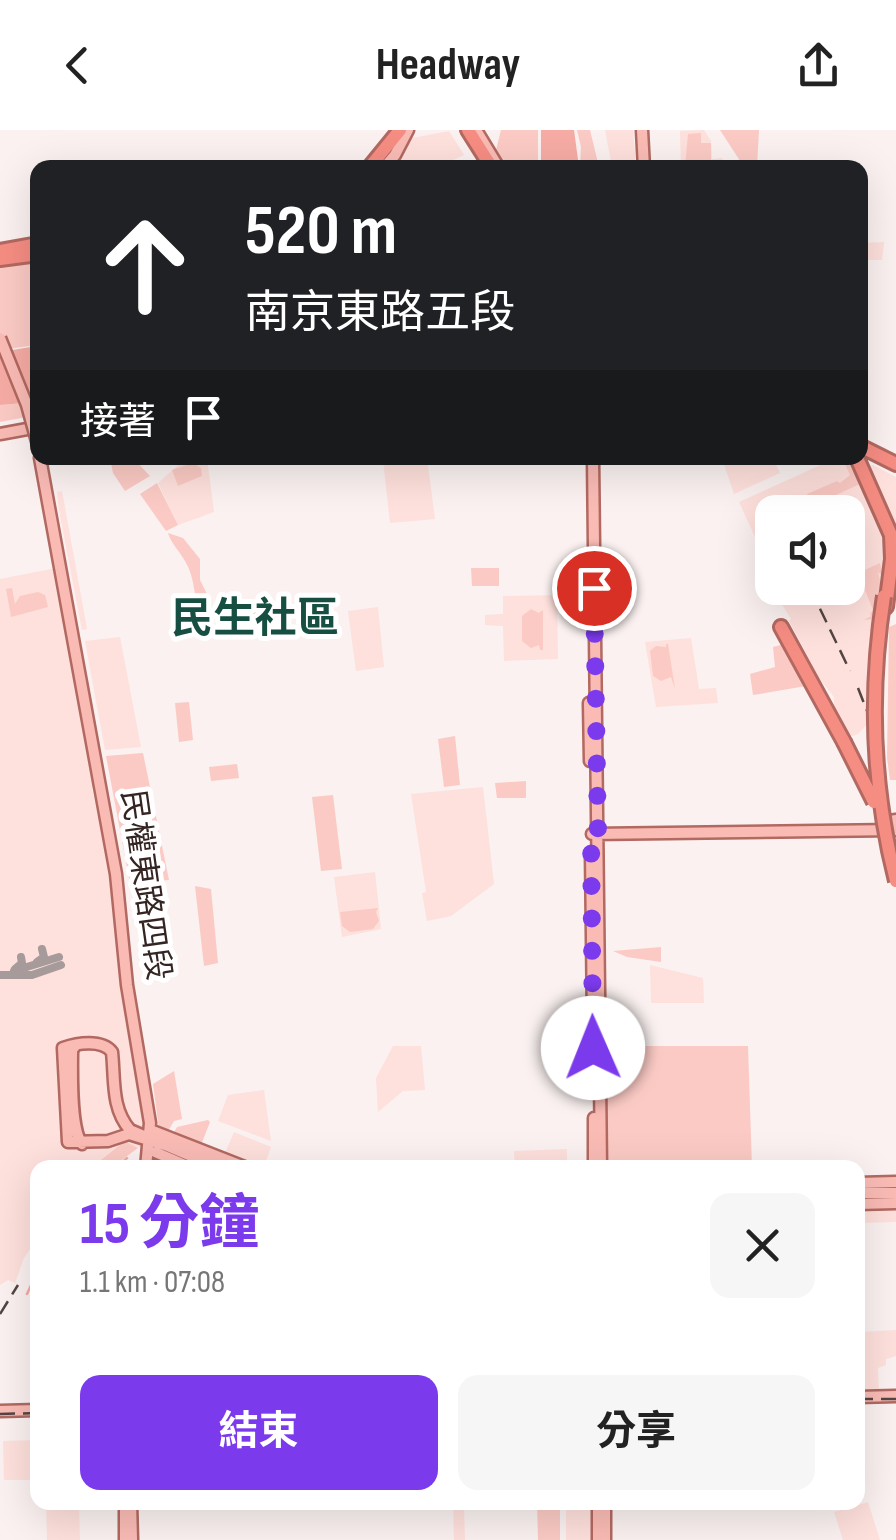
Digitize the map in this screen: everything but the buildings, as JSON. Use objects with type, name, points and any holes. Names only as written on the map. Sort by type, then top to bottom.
[{"type":"highway","points":[[382,160],[402,130]]},
{"type":"highway","points":[[474,133],[491,160]]},
{"type":"highway","points":[[5,251],[30,249]]},
{"type":"highway","points":[[868,456],[896,465]]},
{"type":"highway","points":[[863,465],[890,546],[880,655],[879,718],[884,821],[894,870]]},
{"type":"highway","points":[[864,465],[890,532],[875,668],[876,776],[891,825],[894,870]]},
{"type":"highway","points":[[781,627],[891,825]]},
{"type":"main road","points":[[382,160],[402,130]]},
{"type":"main road","points":[[639,130],[641,160]]},
{"type":"main road","points":[[0,325],[30,402]]},
{"type":"main road","points":[[0,338],[30,416]]},
{"type":"main road","points":[[0,431],[30,425]]},
{"type":"main road","name":"民權東路四段","points":[[43,465],[116,874],[128,989],[155,1140],[151,1160]]},
{"type":"main road","points":[[590,465],[597,1160]]},
{"type":"main road","points":[[594,831],[891,825]]},
{"type":"main road","points":[[108,1141],[115,1131],[116,1103],[111,1049],[99,1044],[72,1046],[78,1143],[108,1141],[129,1134],[221,1160]]},
{"type":"main road","points":[[116,1103],[130,1130],[201,1160]]},
{"type":"main road","points":[[155,1140],[181,1160]]},
{"type":"main road","points":[[865,1183],[896,1182]]},
{"type":"main road","points":[[865,1194],[896,1193]]},
{"type":"main road","points":[[865,1204],[896,1202]]},
{"type":"main road","points":[[865,1400],[896,1399]]},
{"type":"main road","points":[[0,1414],[30,1413]]},
{"type":"main road","points":[[128,1510],[129,1540]]},
{"type":"main road","points":[[602,1510],[602,1540]]},
{"type":"shaded area","points":[[501,130],[538,130],[538,160],[488,160],[496,150]]},
{"type":"shaded area","points":[[541,130],[574,130],[578,160],[541,160]]},
{"type":"shaded area","points":[[577,130],[590,130],[597,160],[580,160]]},
{"type":"shaded area","points":[[605,130],[633,130],[635,160],[611,160]]},
{"type":"shaded area","points":[[704,130],[711,141],[712,159],[723,160],[681,160],[680,131]]},
{"type":"shaded area","points":[[720,130],[759,130],[757,160],[739,160]]},
{"type":"shaded area","points":[[449,131],[464,155],[453,160],[391,160],[407,139]]},
{"type":"shaded area","points":[[701,133],[701,143],[711,143],[711,160],[686,160],[688,134]]},
{"type":"shaded area","points":[[884,242],[882,260],[868,260],[868,243]]},
{"type":"shaded area","points":[[30,259],[30,346],[0,350],[0,262]]},
{"type":"shaded area","points":[[30,347],[30,403],[0,405],[0,352]]},
{"type":"shaded area","points":[[30,403],[30,416],[0,422],[0,405]]},
{"type":"shaded area","points":[[111,465],[140,465],[150,476],[125,491]]},
{"type":"shaded area","points":[[178,465],[208,465],[214,512],[178,525],[158,483]]},
{"type":"shaded area","points":[[196,465],[202,476],[178,486],[172,470]]},
{"type":"shaded area","points":[[384,465],[428,465],[435,519],[390,523]]},
{"type":"shaded area","points":[[724,465],[776,465],[780,473],[734,494]]},
{"type":"shaded area","points":[[821,465],[861,465],[896,539],[896,587],[891,590],[884,650],[882,709],[858,734],[850,737],[834,708],[834,697],[819,678],[782,605],[865,605],[865,495],[755,495],[755,537],[739,502]]},
{"type":"shaded area","points":[[845,465],[850,465],[860,484],[836,495],[807,495],[837,481],[840,483],[850,475]]},
{"type":"shaded area","points":[[873,465],[896,477],[896,526],[868,468]]},
{"type":"shaded area","points":[[157,483],[178,525],[166,531],[140,494]]},
{"type":"shaded area","points":[[62,491],[87,629],[82,630],[59,510],[57,492]]},
{"type":"shaded area","points":[[168,533],[183,538],[200,559],[200,580],[209,598],[209,613],[205,617],[198,618],[191,574]]},
{"type":"shaded area","points":[[880,563],[883,576],[878,572],[882,589],[876,643],[871,636],[876,635],[875,630],[868,631],[874,628],[872,619],[864,620],[871,616],[866,607],[870,614],[873,610],[865,590],[865,570]]},
{"type":"shaded area","points":[[56,568],[95,785],[92,789],[110,869],[145,1130],[143,1149],[124,1142],[101,1160],[30,1160],[30,1249],[15,1283],[8,1280],[0,1285],[0,579]]},
{"type":"shaded area","points":[[471,568],[499,568],[499,586],[472,586]]},
{"type":"shaded area","points":[[12,588],[15,604],[20,596],[38,592],[45,595],[48,607],[11,617],[6,589]]},
{"type":"shaded area","points":[[557,595],[558,659],[504,661],[503,626],[485,625],[485,615],[503,614],[503,596]]},
{"type":"shaded area","points":[[254,603],[263,607],[267,616],[263,625],[254,629],[245,625],[241,616],[245,607]]},
{"type":"shaded area","points":[[378,607],[384,667],[356,671],[348,611]]},
{"type":"shaded area","points":[[531,609],[539,613],[543,610],[543,650],[539,645],[531,648],[522,641],[522,616]]},
{"type":"shaded area","points":[[896,624],[896,780],[890,780],[889,627]]},
{"type":"shaded area","points":[[120,637],[141,747],[105,750],[85,641]]},
{"type":"shaded area","points":[[691,638],[699,689],[716,688],[718,703],[656,707],[645,642]]},
{"type":"shaded area","points":[[666,644],[675,689],[671,677],[661,681],[653,676],[650,651]]},
{"type":"shaded area","points":[[784,644],[806,686],[753,695],[750,674],[775,667],[773,647]]},
{"type":"shaded area","points":[[189,702],[193,740],[179,742],[175,703]]},
{"type":"shaded area","points":[[455,736],[460,785],[444,787],[438,739]]},
{"type":"shaded area","points":[[143,753],[169,880],[130,883],[106,756]]},
{"type":"shaded area","points":[[237,764],[239,778],[211,781],[209,767]]},
{"type":"shaded area","points":[[526,781],[526,798],[497,798],[495,783]]},
{"type":"shaded area","points":[[483,787],[494,884],[451,916],[427,921],[411,794]]},
{"type":"shaded area","points":[[333,795],[342,869],[321,871],[312,797]]},
{"type":"shaded area","points":[[375,872],[381,929],[342,937],[334,877]]},
{"type":"shaded area","points":[[195,886],[211,889],[218,963],[204,966]]},
{"type":"shaded area","points":[[378,908],[379,921],[373,929],[350,932],[342,926],[340,912]]},
{"type":"shaded area","points":[[661,947],[661,962],[613,951]]},
{"type":"shaded area","points":[[650,965],[703,978],[704,1003],[651,1003]]},
{"type":"shaded area","points":[[393,1046],[421,1046],[425,1090],[403,1091],[378,1112],[376,1078]]},
{"type":"shaded area","points":[[606,1046],[748,1046],[752,1160],[607,1160]]},
{"type":"shaded area","points":[[174,1071],[182,1119],[174,1121],[167,1133],[159,1129],[153,1084]]},
{"type":"shaded area","points":[[264,1090],[271,1141],[218,1121],[228,1095]]},
{"type":"shaded area","points":[[208,1120],[201,1145],[173,1134],[177,1127]]},
{"type":"shaded area","points":[[234,1132],[271,1147],[266,1160],[241,1160],[225,1153]]},
{"type":"shaded area","points":[[125,1141],[138,1148],[122,1160],[101,1160]]},
{"type":"shaded area","points":[[567,1149],[567,1160],[515,1160],[514,1151]]},
{"type":"shaded area","points":[[896,1205],[896,1222],[865,1223],[865,1207]]},
{"type":"shaded area","points":[[896,1330],[896,1356],[886,1359],[886,1365],[878,1368],[879,1393],[865,1393],[865,1332]]},
{"type":"shaded area","points":[[30,1440],[30,1480],[4,1480],[3,1441]]},
{"type":"shaded area","points":[[868,1502],[880,1540],[843,1540],[834,1512],[865,1510]]},
{"type":"shaded area","points":[[46,1510],[79,1510],[80,1540],[47,1540]]},
{"type":"shaded area","points":[[453,1510],[464,1510],[465,1540],[454,1540]]},
{"type":"shaded area","points":[[537,1510],[560,1510],[560,1540],[538,1540]]},
{"type":"shaded area","points":[[566,1510],[596,1510],[596,1540],[566,1540]]},
{"type":"waterway","points":[[27,1294],[30,1287]]},
{"type":"taxiway","points":[[37,962],[44,957],[42,949]]},
{"type":"taxiway","points":[[15,969],[22,963],[21,957]]},
{"type":"taxiway","points":[[14,971],[59,957]]},
{"type":"taxiway","points":[[0,975],[32,975],[61,965]]},
{"type":"railway","points":[[818,605],[850,671]]},
{"type":"railway","points":[[858,688],[869,716]]},
{"type":"railway","points":[[0,1314],[18,1285]]},
{"type":"railway","points":[[865,1399],[896,1399]]},
{"type":"railway","points":[[0,1414],[30,1413]]},
{"type":"district","name":"民生社區","points":[[255,619]]},
{"type":"route","points":[[593,1048],[591,834],[598,834],[594,588]]}]
